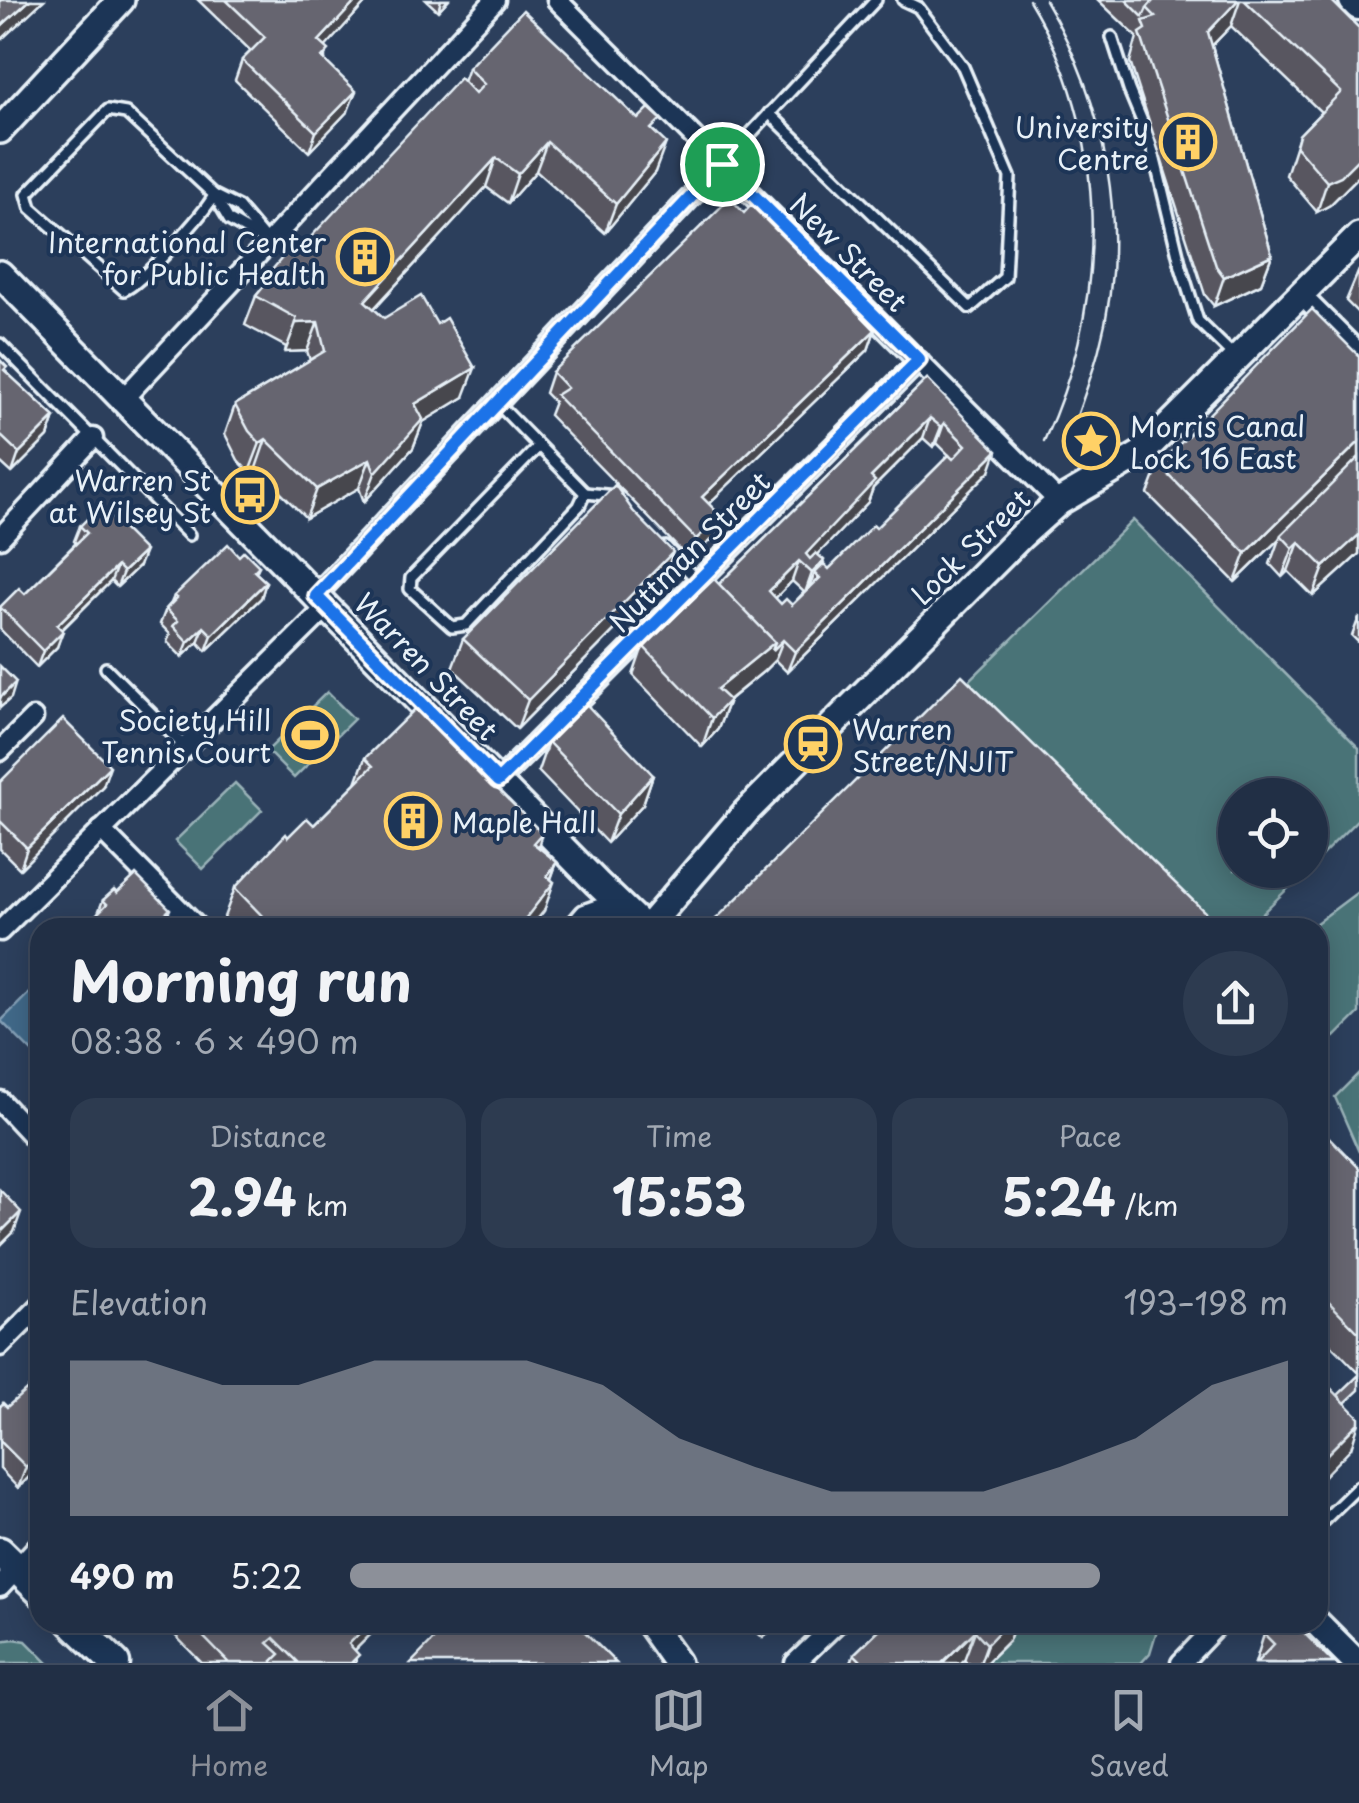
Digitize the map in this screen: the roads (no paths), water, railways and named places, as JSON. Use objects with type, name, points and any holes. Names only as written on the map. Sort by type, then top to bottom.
[{"type":"main road","points":[[0,130],[121,0]]},
{"type":"main road","name":"Lock Street","points":[[653,918],[747,811],[1021,536],[1059,502],[1141,454],[1359,236]]},
{"type":"main road","name":"Warren Street","points":[[0,274],[634,918]]},
{"type":"main road","points":[[6,1569],[30,1585]]},
{"type":"main road","points":[[84,1633],[115,1663]]},
{"type":"main road","points":[[656,1633],[677,1663]]},
{"type":"main road","points":[[1327,1633],[1357,1663]]},
{"type":"street","points":[[123,399],[494,0]]},
{"type":"street","name":"New Street","points":[[557,0],[1059,502]]},
{"type":"street","points":[[0,930],[185,747],[497,403],[722,164]]},
{"type":"street","points":[[1300,294],[1359,353]]},
{"type":"street","name":"Nuttman Street","points":[[498,781],[919,360]]},
{"type":"street","points":[[0,538],[93,438]]},
{"type":"street","points":[[0,751],[33,718]]},
{"type":"street","points":[[101,830],[188,918]]},
{"type":"street","points":[[582,918],[598,909],[620,918]]},
{"type":"street","points":[[2,1106],[30,1134]]},
{"type":"street","points":[[0,1346],[30,1316]]},
{"type":"street","points":[[6,1569],[30,1551]]},
{"type":"street","points":[[795,1663],[826,1633]]},
{"type":"street","points":[[1181,1663],[1210,1633]]},
{"type":"lane","points":[[722,164],[876,0]]},
{"type":"lane","points":[[769,113],[970,308],[1005,277],[1010,177],[962,67],[918,7],[903,0]]},
{"type":"lane","points":[[1112,37],[1151,143],[1198,320],[1236,358]]},
{"type":"lane","points":[[214,195],[131,288],[124,290],[31,208],[27,200],[27,194],[108,110],[126,113],[214,195],[238,207],[269,244]]},
{"type":"lane","points":[[0,344],[189,536]]},
{"type":"lane","points":[[497,403],[585,492],[616,496],[630,510]]},
{"type":"lane","points":[[538,447],[411,578],[410,589],[452,626],[466,625],[580,506],[585,492]]},
{"type":"lane","points":[[658,538],[698,581]]},
{"type":"lane","points":[[106,668],[185,747]]},
{"type":"lane","points":[[1328,1516],[1359,1486]]},
{"type":"water","points":[[30,992],[30,1050],[1,1021]]},
{"type":"tram line","points":[[1029,0],[1056,52],[1075,106],[1087,162],[1092,218],[1081,332],[1044,441]]},
{"type":"tram line","points":[[1045,0],[1084,82],[1098,125],[1112,214],[1108,304],[1097,358],[1075,422]]},
{"type":"place","name":"University Centre","points":[[1188,142]]},
{"type":"place","name":"International Center for Public Health","points":[[365,257]]},
{"type":"place","name":"Morris Canal Lock 16 East","points":[[1091,441]]},
{"type":"place","name":"Warren St at Wilsey St","points":[[250,495]]},
{"type":"place","name":"Society Hill Tennis Court","points":[[310,735]]},
{"type":"place","name":"Warren Street/NJIT","points":[[813,744]]},
{"type":"place","name":"Maple Hall","points":[[413,821]]}]
